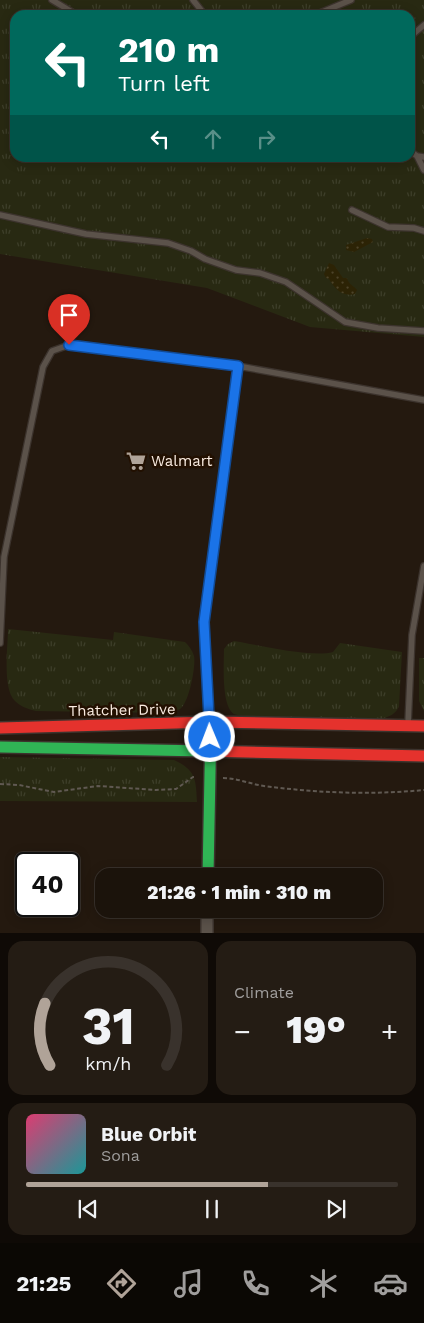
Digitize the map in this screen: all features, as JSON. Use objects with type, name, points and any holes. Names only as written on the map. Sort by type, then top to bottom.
[{"type":"main road","name":"Thatcher Drive","points":[[0,728],[211,722],[424,726]]},
{"type":"main road","points":[[208,868],[211,722]]},
{"type":"main road","points":[[0,746],[424,756]]},
{"type":"street","points":[[207,918],[207,933]]},
{"type":"lane","points":[[52,0],[69,10]]},
{"type":"lane","points":[[193,0],[201,10]]},
{"type":"lane","points":[[327,10],[351,0]]},
{"type":"lane","points":[[421,157],[424,170]]},
{"type":"lane","points":[[352,210],[388,227],[414,228],[424,231]]},
{"type":"lane","points":[[0,215],[86,234],[168,243],[236,270],[260,273],[286,282],[345,322],[378,328],[424,331]]},
{"type":"lane","points":[[0,643],[4,557],[43,367],[52,351],[69,345],[238,366],[424,400]]},
{"type":"lane","points":[[211,722],[204,622],[238,366]]},
{"type":"lane","points":[[408,726],[412,635],[424,566]]},
{"type":"green space","points":[[0,0],[424,0],[424,337],[310,327],[207,288],[0,254]]},
{"type":"green space","points":[[8,629],[113,640],[114,632],[185,642],[194,656],[193,676],[186,700],[180,709],[169,713],[36,711],[25,708],[15,701],[8,687]]},
{"type":"green space","points":[[234,641],[312,653],[333,652],[340,643],[402,652],[398,709],[390,716],[382,719],[246,716],[234,714],[230,710],[225,694],[224,649]]},
{"type":"green space","points":[[419,658],[424,658],[424,711],[419,701]]},
{"type":"green space","points":[[0,757],[174,760],[191,772],[195,782],[197,802],[0,801]]},
{"type":"sand","points":[[367,238],[372,239],[373,242],[354,252],[346,250],[346,245]]},
{"type":"sand","points":[[329,263],[334,265],[343,278],[347,278],[357,290],[355,294],[343,293],[336,289],[329,279],[326,278],[324,274]]},
{"type":"traffic: fast","points":[[208,868],[211,722]]},
{"type":"traffic: fast","points":[[0,747],[204,751]]},
{"type":"traffic: jam","points":[[0,728],[211,722],[424,726]]},
{"type":"traffic: jam","points":[[204,751],[424,756]]},
{"type":"place","name":"Walmart","points":[[136,461]]},
{"type":"route","points":[[69,345],[238,366],[204,622],[211,722],[210,737]]}]
